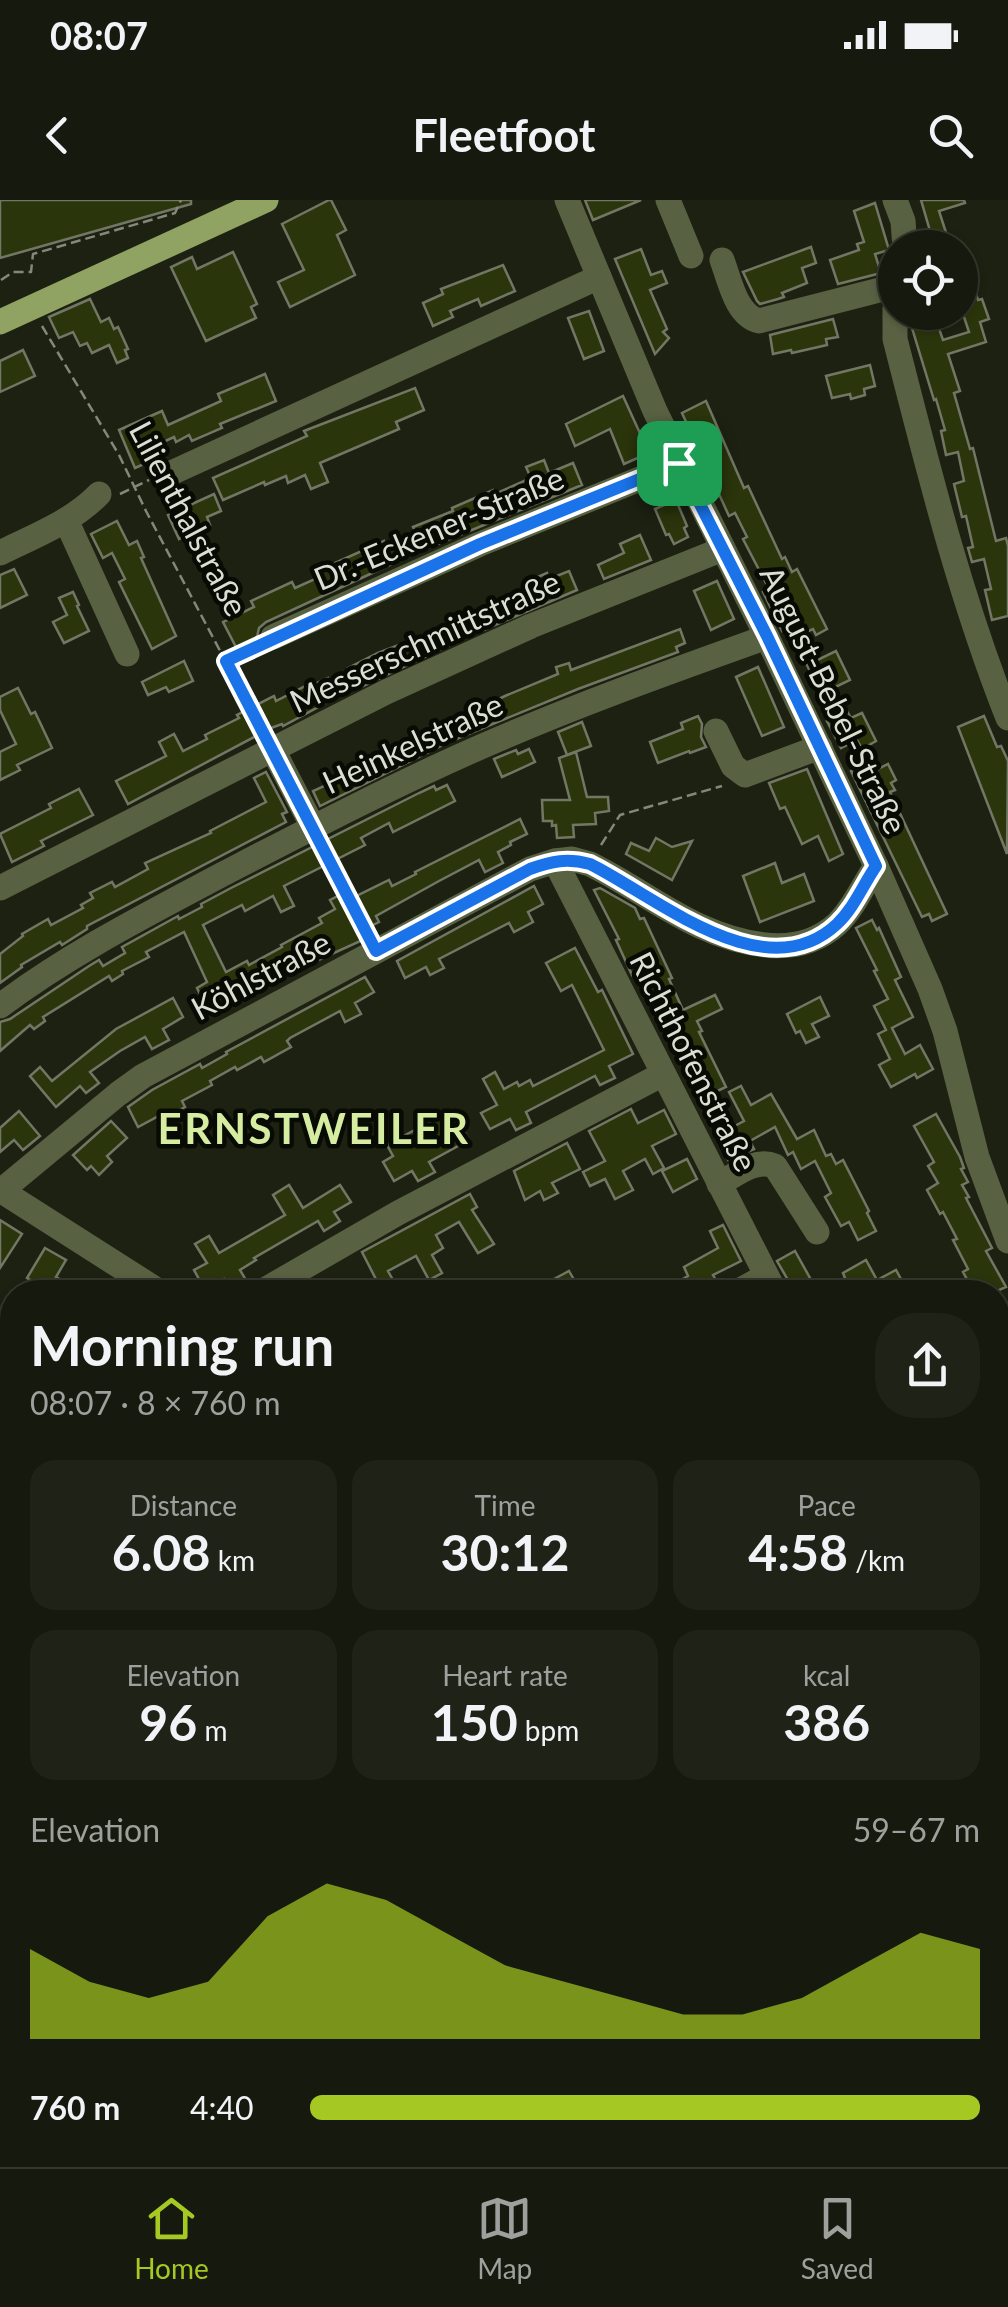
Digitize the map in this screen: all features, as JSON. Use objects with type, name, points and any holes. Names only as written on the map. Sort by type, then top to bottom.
[{"type":"main road","points":[[0,322],[266,200]]},
{"type":"street","name":"August-Bebel-Straße","points":[[567,200],[679,463],[820,747],[930,989],[945,1031],[977,1157],[1008,1241]]},
{"type":"street","points":[[668,200],[691,256]]},
{"type":"street","points":[[895,200],[904,230]]},
{"type":"street","points":[[722,260],[742,310],[759,321],[878,290]]},
{"type":"street","points":[[170,474],[599,277]]},
{"type":"street","points":[[895,330],[955,570],[1008,718]]},
{"type":"street","name":"Dr.-Eckener-Straße","points":[[273,638],[480,544],[679,463]]},
{"type":"street","points":[[0,553],[66,520],[99,494]]},
{"type":"street","points":[[66,520],[127,654]]},
{"type":"street","name":"Messerschmittstraße","points":[[0,888],[386,692],[532,626],[723,549]]},
{"type":"street","name":"Heinkelstraße","points":[[0,1006],[36,978],[122,928],[313,827],[472,750],[767,636]]},
{"type":"street","points":[[716,730],[733,766],[745,775],[820,747]]},
{"type":"street","points":[[272,748],[313,827]]},
{"type":"street","name":"Köhlstraße","points":[[1,1190],[144,1076],[530,869],[554,861],[590,864],[697,926],[728,939],[785,948],[805,944],[836,924],[853,905],[876,866]]},
{"type":"street","name":"Richthofenstraße","points":[[554,861],[768,1280]]},
{"type":"street","points":[[282,1280],[398,1213],[663,1074]]},
{"type":"street","points":[[719,1184],[754,1165],[764,1162],[775,1166],[817,1232]]},
{"type":"street","points":[[1,1190],[141,1280]]},
{"type":"path","points":[[1,280],[14,272],[31,272],[32,254],[175,213],[181,200]]},
{"type":"path","name":"Lilienthalstraße","points":[[31,308],[119,455],[272,748]]},
{"type":"path","points":[[99,494],[108,500],[170,474]]},
{"type":"path","points":[[226,661],[273,638]]},
{"type":"path","points":[[590,864],[620,815],[721,786],[739,772]]},
{"type":"path","points":[[313,827],[376,951]]},
{"type":"building","points":[[0,200],[191,200],[191,204],[0,258]]},
{"type":"building","points":[[329,200],[346,230],[337,235],[355,275],[290,307],[278,282],[304,270],[282,224]]},
{"type":"building","points":[[585,200],[641,200],[593,220]]},
{"type":"building","points":[[921,200],[964,200],[965,203],[939,211],[945,230],[930,230]]},
{"type":"building","points":[[875,203],[883,230],[878,230],[875,254],[878,274],[838,284],[830,260],[859,250],[857,244],[864,242],[854,211]]},
{"type":"building","points":[[811,247],[816,263],[802,268],[807,283],[782,293],[784,297],[760,304],[743,272]]},
{"type":"building","points":[[641,249],[651,275],[662,271],[667,283],[650,290],[667,329],[663,332],[669,338],[655,354],[615,259]]},
{"type":"building","points":[[233,252],[257,304],[251,307],[256,318],[206,341],[171,267],[192,257],[197,269]]},
{"type":"building","points":[[503,265],[515,291],[481,306],[478,299],[450,311],[453,317],[433,326],[423,303],[443,294],[441,289]]},
{"type":"building","points":[[90,299],[101,322],[109,318],[114,329],[118,327],[128,358],[117,363],[109,345],[92,353],[87,343],[80,346],[73,332],[59,338],[49,317]]},
{"type":"building","points":[[982,299],[989,319],[980,322],[986,342],[948,354],[960,391],[954,393],[970,449],[973,448],[996,541],[1006,538],[1008,546],[1008,616],[992,620],[985,590],[991,589],[984,559],[972,562],[966,516],[962,517],[954,484],[964,481],[958,452],[946,455],[941,431],[945,430],[913,330],[940,330],[943,340],[978,330],[978,300]]},
{"type":"building","points":[[589,311],[604,351],[584,359],[568,318]]},
{"type":"building","points":[[833,319],[838,337],[826,339],[827,345],[773,354],[770,335]]},
{"type":"building","points":[[23,350],[35,376],[0,392],[0,361]]},
{"type":"building","points":[[870,365],[875,386],[864,389],[865,395],[832,398],[826,376]]},
{"type":"building","points":[[265,374],[276,401],[220,424],[222,428],[192,441],[189,435],[176,442],[174,437],[150,448],[155,459],[135,468],[119,430],[162,411],[168,425],[221,401],[218,394]]},
{"type":"building","points":[[415,388],[424,410],[396,422],[399,429],[320,463],[328,482],[311,489],[305,475],[288,483],[286,476],[223,500],[213,478],[307,436],[304,431]]},
{"type":"building","points":[[623,396],[649,453],[624,464],[610,429],[575,446],[566,424]]},
{"type":"building","points":[[706,401],[744,488],[748,486],[782,559],[785,557],[792,572],[797,569],[827,629],[816,635],[813,629],[797,636],[792,626],[782,631],[763,592],[769,589],[743,539],[747,537],[735,513],[729,516],[682,413]]},
{"type":"building","points":[[544,460],[549,473],[573,463],[582,485],[423,550],[421,545],[392,558],[394,563],[266,622],[257,637],[236,647],[223,622],[254,607],[251,601],[292,582],[295,588],[322,576],[319,570],[415,531],[413,527],[453,511],[452,508],[531,478],[526,467]]},
{"type":"building","points":[[214,494],[221,511],[207,517],[210,525],[179,539],[168,515]]},
{"type":"building","points":[[676,500],[688,537],[674,544],[655,509]]},
{"type":"building","points":[[117,521],[129,545],[137,541],[176,636],[152,649],[119,582],[125,579],[112,553],[103,558],[91,534]]},
{"type":"building","points":[[640,535],[651,560],[604,579],[598,565],[624,553],[620,544]]},
{"type":"building","points":[[14,569],[27,595],[0,608],[0,575]]},
{"type":"building","points":[[569,571],[577,590],[479,632],[471,613],[535,585],[533,579],[547,573],[549,579]]},
{"type":"building","points":[[717,581],[734,619],[711,630],[694,591]]},
{"type":"building","points":[[73,592],[89,631],[64,643],[53,622],[67,615],[59,598]]},
{"type":"building","points":[[446,627],[454,643],[357,689],[348,668]]},
{"type":"building","points":[[680,629],[685,643],[676,647],[678,652],[449,742],[320,806],[313,791],[379,761],[376,755],[398,743],[416,735],[418,738],[558,674],[556,667],[569,663],[571,670]]},
{"type":"building","points":[[836,651],[850,680],[821,694],[807,665]]},
{"type":"building","points":[[184,661],[193,681],[169,692],[166,687],[148,695],[142,682]]},
{"type":"building","points":[[758,667],[784,727],[762,736],[736,677]]},
{"type":"building","points":[[328,678],[333,692],[322,698],[324,704],[128,804],[116,781],[166,756],[159,742],[174,734],[183,751],[274,696],[276,701]]},
{"type":"building","points":[[18,688],[52,748],[17,765],[20,770],[0,780],[0,752],[16,744],[0,710],[0,697]]},
{"type":"building","points":[[847,711],[851,718],[862,713],[876,741],[862,749],[857,740],[841,748],[827,721]]},
{"type":"building","points":[[698,716],[706,747],[658,763],[650,742],[683,729],[681,723]]},
{"type":"building","points":[[984,716],[997,747],[1001,746],[1008,761],[1007,854],[958,727]]},
{"type":"building","points":[[582,722],[591,746],[567,755],[558,732]]},
{"type":"building","points":[[529,749],[535,762],[502,777],[494,759]]},
{"type":"building","points":[[576,752],[587,797],[608,797],[609,811],[595,813],[596,824],[573,825],[574,837],[557,838],[556,825],[543,821],[542,800],[570,800],[559,758]]},
{"type":"building","points":[[868,763],[872,772],[888,764],[896,780],[891,783],[895,790],[890,792],[947,914],[932,921],[929,914],[922,917],[851,771]]},
{"type":"building","points":[[807,769],[843,854],[829,861],[818,836],[802,844],[769,783]]},
{"type":"building","points":[[266,772],[287,812],[282,814],[286,822],[87,926],[62,945],[60,942],[21,965],[0,983],[0,954],[22,934],[48,919],[51,925],[83,908],[81,905],[93,898],[90,893],[112,882],[115,887],[148,869],[145,863],[266,802],[254,778]]},
{"type":"building","points":[[447,785],[455,801],[393,832],[389,823],[361,838],[365,845],[284,886],[294,906],[281,912],[273,896],[245,911],[242,905],[203,925],[226,972],[247,961],[249,965],[322,923],[319,918],[335,909],[330,900],[342,894],[346,901],[389,880],[392,886],[520,819],[527,834],[498,852],[503,863],[485,872],[479,860],[376,916],[379,922],[361,931],[365,939],[314,962],[309,952],[243,986],[249,996],[234,1004],[229,994],[206,1006],[197,988],[207,982],[184,932],[146,952],[149,957],[112,981],[109,976],[43,1017],[45,1021],[34,1029],[30,1025],[0,1051],[0,1022],[99,960],[103,966],[125,953],[122,947],[231,888],[419,793]]},
{"type":"building","points":[[79,789],[93,815],[41,841],[44,846],[12,862],[0,834]]},
{"type":"building","points":[[656,838],[672,847],[692,841],[672,880],[626,854],[631,843],[649,851]]},
{"type":"building","points":[[775,863],[782,883],[804,874],[814,901],[760,922],[743,876]]},
{"type":"building","points":[[534,886],[543,904],[528,912],[533,922],[514,932],[509,923],[439,959],[444,968],[430,975],[426,967],[405,978],[397,961]]},
{"type":"building","points":[[600,888],[635,908],[640,919],[644,918],[683,1010],[715,995],[722,1009],[697,1021],[726,1087],[709,1095],[692,1064],[687,1066],[676,1044],[682,1041],[646,969],[632,975],[594,890]]},
{"type":"building","points":[[872,920],[901,977],[895,980],[913,1017],[892,1028],[905,1054],[920,1045],[933,1069],[891,1087],[879,1065],[890,1059],[878,1034],[886,1030],[874,1006],[888,999],[856,928]]},
{"type":"building","points":[[575,948],[598,992],[602,990],[633,1054],[609,1066],[615,1078],[600,1085],[595,1076],[526,1112],[531,1123],[516,1130],[510,1119],[490,1129],[481,1113],[497,1105],[483,1079],[495,1072],[504,1089],[530,1080],[533,1086],[604,1050],[572,985],[561,991],[546,963]]},
{"type":"building","points":[[365,977],[374,992],[355,1003],[361,1014],[345,1022],[340,1011],[290,1038],[287,1041],[291,1047],[264,1062],[261,1057],[237,1070],[235,1067],[182,1101],[185,1107],[138,1127],[128,1107],[152,1090],[200,1064],[202,1068]]},
{"type":"building","points":[[820,997],[829,1016],[812,1024],[819,1037],[806,1043],[787,1014]]},
{"type":"building","points":[[173,998],[183,1017],[163,1029],[169,1040],[152,1049],[145,1037],[120,1051],[90,1072],[99,1083],[86,1093],[80,1086],[56,1107],[30,1076],[40,1067],[52,1081],[116,1029]]},
{"type":"building","points":[[741,1086],[751,1105],[771,1094],[797,1139],[814,1130],[826,1156],[831,1154],[836,1164],[843,1160],[876,1231],[858,1240],[849,1222],[841,1226],[825,1197],[831,1193],[815,1161],[801,1169],[793,1152],[788,1155],[775,1127],[750,1141],[754,1149],[728,1160],[716,1136],[744,1121],[729,1092]]},
{"type":"building","points":[[631,1109],[638,1123],[664,1110],[676,1134],[652,1146],[664,1168],[653,1174],[645,1159],[623,1171],[633,1190],[615,1199],[605,1179],[590,1186],[583,1172],[605,1161],[589,1131]]},
{"type":"building","points":[[452,1110],[469,1140],[429,1162],[435,1172],[418,1181],[412,1171],[394,1181],[383,1162],[393,1156],[387,1145]]},
{"type":"building","points":[[19,1111],[40,1136],[23,1150],[14,1140],[0,1152],[0,1128]]},
{"type":"building","points":[[936,1114],[960,1157],[968,1182],[962,1185],[969,1197],[966,1198],[992,1248],[986,1251],[1002,1280],[967,1280],[963,1272],[968,1269],[953,1240],[957,1239],[927,1190],[938,1183],[928,1166],[934,1162],[914,1126]]},
{"type":"building","points":[[111,1121],[127,1138],[107,1156],[112,1162],[99,1175],[91,1166],[87,1170],[73,1155]]},
{"type":"building","points":[[567,1143],[580,1169],[552,1183],[558,1193],[544,1200],[540,1191],[525,1200],[514,1171]]},
{"type":"building","points":[[687,1159],[697,1179],[673,1192],[662,1171]]},
{"type":"building","points":[[289,1185],[303,1208],[340,1185],[351,1202],[334,1212],[340,1221],[324,1231],[318,1221],[254,1258],[240,1270],[246,1280],[200,1280],[194,1270],[207,1263],[195,1244],[209,1236],[219,1253],[285,1215],[273,1195]]},
{"type":"building","points":[[470,1194],[477,1207],[472,1210],[494,1244],[478,1253],[459,1222],[436,1235],[443,1248],[432,1255],[442,1273],[429,1280],[416,1256],[388,1271],[393,1280],[376,1280],[362,1252]]},
{"type":"building","points":[[0,1220],[22,1234],[0,1268]]},
{"type":"building","points":[[723,1225],[741,1261],[713,1275],[716,1280],[681,1280],[688,1276],[684,1267],[718,1248],[710,1231]]},
{"type":"building","points":[[45,1248],[66,1260],[56,1277],[62,1280],[27,1278]]},
{"type":"building","points":[[795,1251],[810,1278],[788,1280],[777,1261]]},
{"type":"building","points":[[866,1260],[877,1280],[842,1280],[845,1278],[843,1273]]},
{"type":"building","points":[[896,1270],[901,1280],[877,1280]]},
{"type":"building","points":[[569,1271],[574,1280],[552,1280]]},
{"type":"district","name":"ERNSTWEILER","points":[[314,1129]]},
{"type":"route","points":[[679,463],[767,636],[876,866],[853,905],[836,924],[805,944],[785,948],[755,944],[728,939],[697,926],[590,864],[554,861],[530,869],[376,951],[226,661],[480,544],[679,463]]}]
